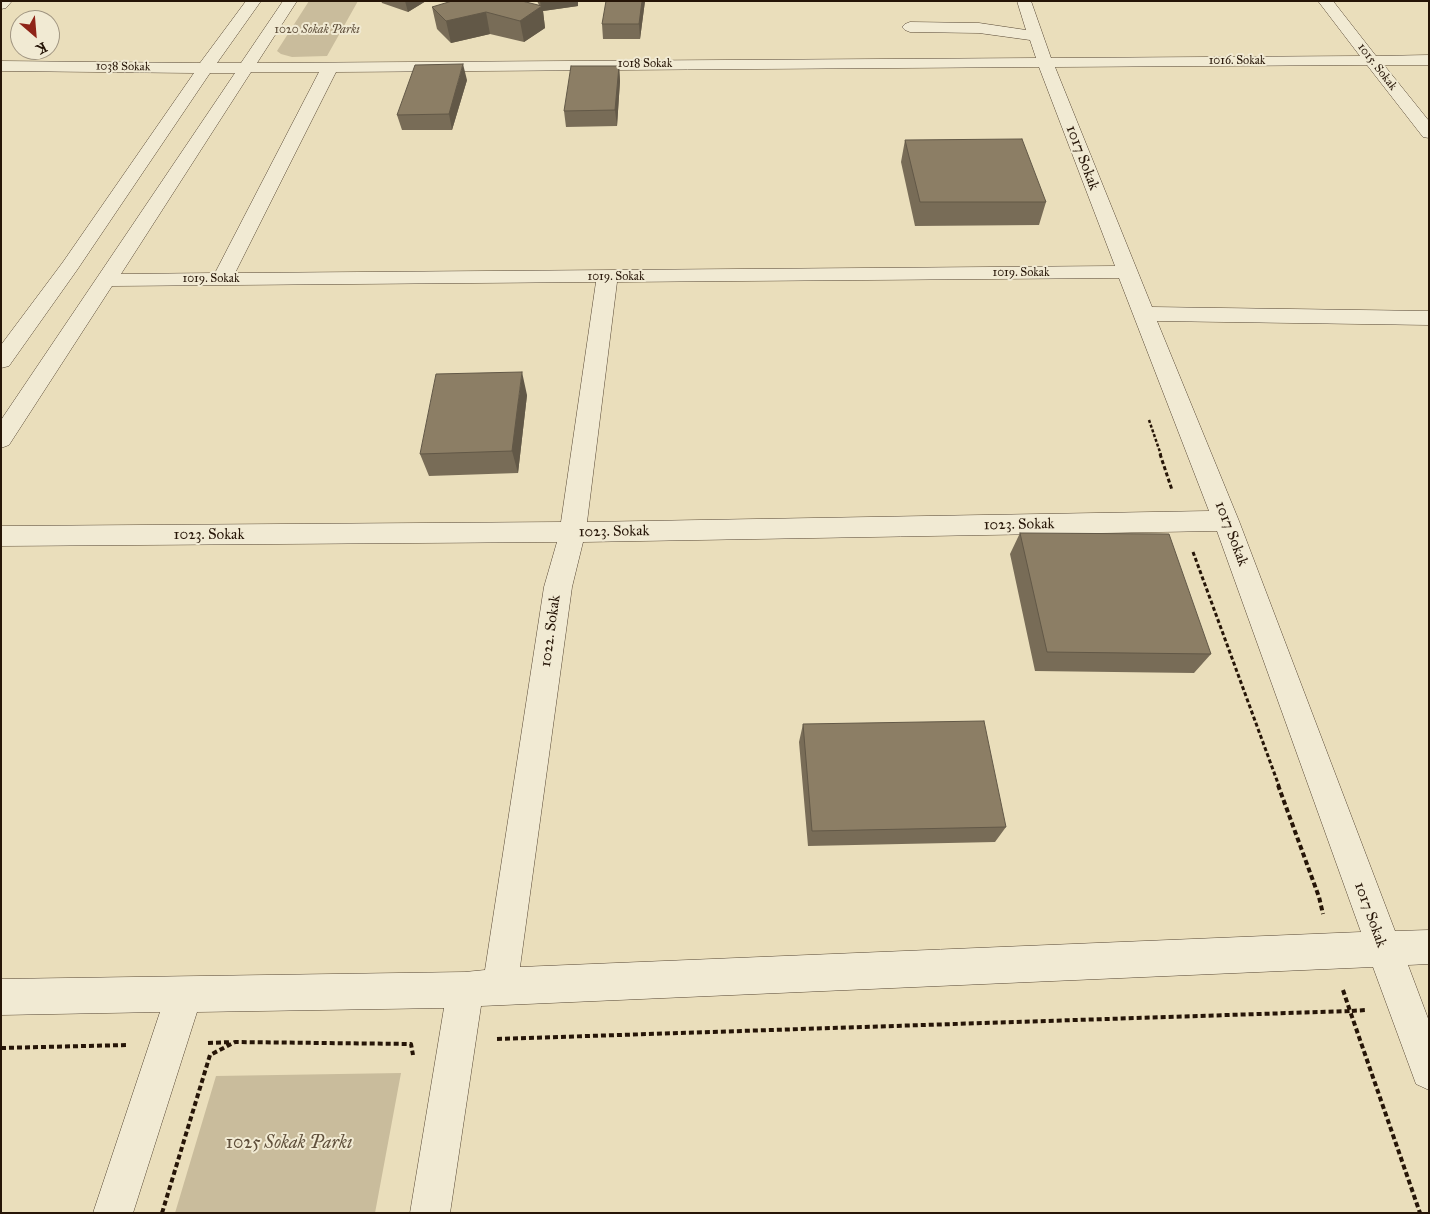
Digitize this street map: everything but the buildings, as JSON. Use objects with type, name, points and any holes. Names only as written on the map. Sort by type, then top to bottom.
[{"type":"street","points":[[1,5],[5,1]]},
{"type":"street","points":[[1,361],[254,1]]},
{"type":"street","points":[[1,439],[104,280],[290,1]]},
{"type":"street","name":"1017 Sokak","points":[[1024,1],[1045,62],[1226,521],[1382,948],[1429,1071]]},
{"type":"street","name":"1015. Sokak","points":[[1325,1],[1429,133]]},
{"type":"street","points":[[910,27],[979,28],[1037,36]]},
{"type":"street","name":"1016. Sokak","points":[[1045,62],[1429,60]]},
{"type":"street","name":"1018 Sokak","points":[[245,67],[1045,62]]},
{"type":"street","name":"1038 Sokak","points":[[1,66],[245,67]]},
{"type":"street","points":[[222,279],[330,67]]},
{"type":"street","name":"1019. Sokak","points":[[104,280],[1127,272]]},
{"type":"street","name":"1022. Sokak","points":[[430,1213],[457,1041],[483,988],[558,587],[573,532],[607,277]]},
{"type":"street","points":[[1144,314],[1429,318]]},
{"type":"street","name":"1023. Sokak","points":[[1,536],[573,532],[1226,521]]},
{"type":"street","points":[[1,997],[483,988],[1429,947]]},
{"type":"street","points":[[113,1213],[184,994]]},
{"type":"path","points":[[1,1048],[235,1042],[411,1044],[1350,1011],[1420,1213]]},
{"type":"path","points":[[162,1213],[210,1055],[235,1042]]},
{"type":"path","points":[[411,1044],[414,1059]]},
{"type":"green space","name":"1020 Sokak Parkı","points":[[309,1],[358,1],[327,56],[292,57],[281,54],[277,51]]},
{"type":"green space","name":"1025 Sokak Parkı","points":[[401,1073],[375,1213],[175,1213],[216,1076]]}]
